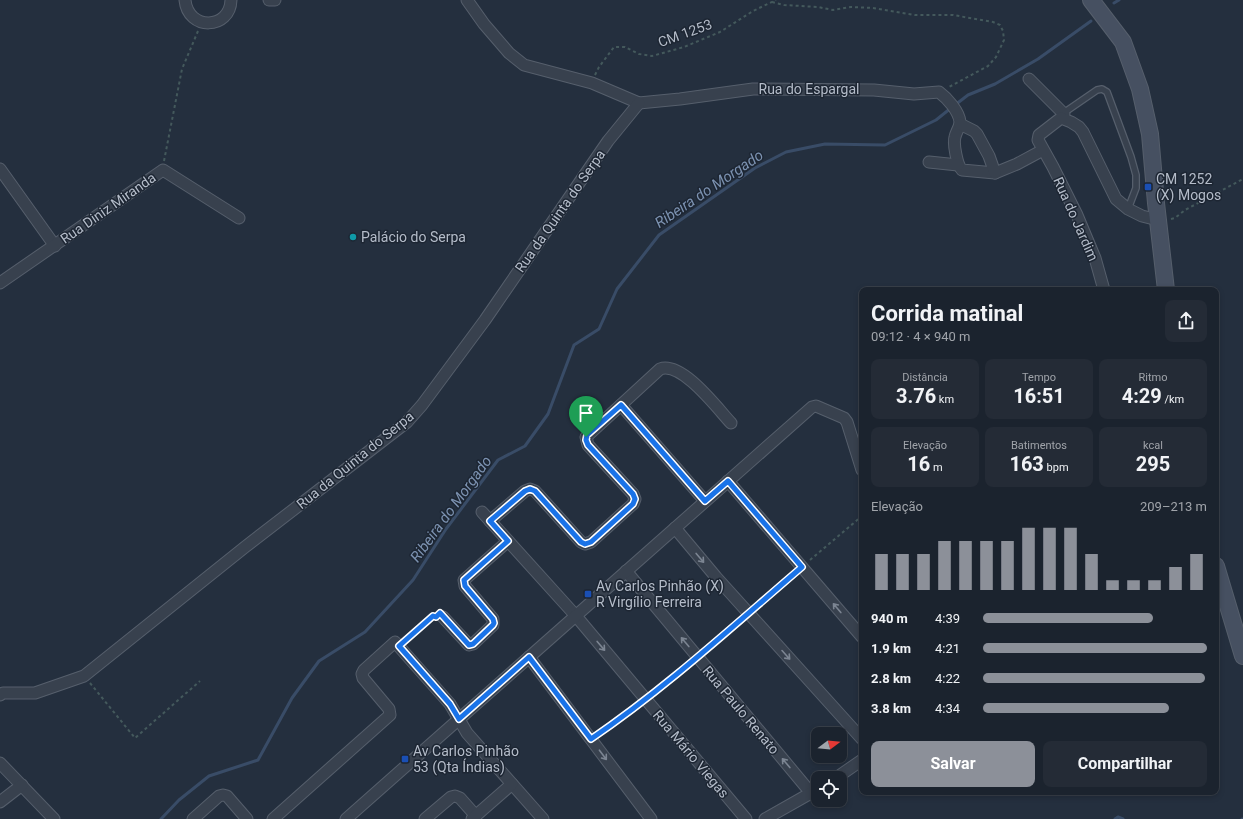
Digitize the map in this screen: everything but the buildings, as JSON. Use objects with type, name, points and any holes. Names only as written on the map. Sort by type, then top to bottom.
[{"type":"street","points":[[184,2],[189,13],[195,19],[210,23],[218,21],[224,16],[229,10],[231,0]]},
{"type":"street","points":[[269,0],[275,0]]},
{"type":"street","points":[[467,0],[484,24],[509,54],[524,65],[592,83],[639,103]]},
{"type":"street","points":[[1091,0],[1123,42],[1140,89],[1150,134],[1166,287]]},
{"type":"street","points":[[1029,79],[1064,116],[1081,129],[1114,196],[1120,204],[1128,210],[1142,216],[1158,220]]},
{"type":"street","name":"Rua do Espargal","points":[[639,103],[753,89],[874,90],[914,94],[939,92]]},
{"type":"street","points":[[939,92],[948,99],[960,121],[977,134],[989,156],[995,172]]},
{"type":"street","name":"Rua da Quinta do Serpa","points":[[1,692],[35,694],[84,676],[406,422],[422,405],[485,320],[608,141],[639,103]]},
{"type":"street","points":[[960,121],[954,139],[958,165],[964,171],[995,172],[1020,163],[1043,150],[1038,140],[1038,136],[1064,116]]},
{"type":"street","name":"Rua do Jardim","points":[[1043,150],[1077,215],[1095,258],[1103,287]]},
{"type":"street","points":[[929,162],[958,165]]},
{"type":"street","points":[[0,169],[55,246]]},
{"type":"street","name":"Rua Diniz Miranda","points":[[0,284],[162,170],[239,218]]},
{"type":"street","points":[[490,521],[525,491],[533,489],[581,542],[585,544],[591,542],[633,504],[634,496],[588,445],[586,440],[587,435],[660,368],[670,367],[692,380],[731,423]]},
{"type":"street","points":[[621,405],[705,501]]},
{"type":"street","points":[[346,819],[812,407],[816,406],[844,418],[847,422],[859,460]]},
{"type":"street","points":[[728,481],[859,634]]},
{"type":"street","name":"Rua Mário Viegas","points":[[482,512],[576,616],[746,819]]},
{"type":"street","points":[[675,528],[716,577],[859,736]]},
{"type":"street","points":[[443,617],[469,645],[473,644],[493,625],[493,619],[465,586],[464,580],[508,541]]},
{"type":"street","name":"Rua Paulo Renato","points":[[626,571],[697,657],[811,788]]},
{"type":"street","points":[[1219,576],[1243,656]]},
{"type":"street","points":[[273,819],[390,715],[389,709],[363,678],[362,674],[364,670],[397,644],[450,704],[467,733],[543,819]]},
{"type":"street","points":[[529,657],[651,819]]},
{"type":"street","points":[[846,771],[859,762]]},
{"type":"street","points":[[0,763],[54,819]]},
{"type":"street","points":[[426,819],[451,797],[455,796],[460,798],[474,817],[512,784]]},
{"type":"street","points":[[0,802],[22,785]]},
{"type":"street","points":[[765,819],[811,793]]},
{"type":"street","points":[[193,819],[222,795],[226,796],[247,819]]},
{"type":"lane","points":[[1064,116],[1065,112],[1097,90],[1102,89],[1107,92],[1131,157],[1136,175],[1136,188],[1128,210]]},
{"type":"path","name":"CM 1253","points":[[592,83],[599,66],[614,47],[625,47],[639,54],[652,56],[684,47],[720,32],[753,11],[776,0]]},
{"type":"path","points":[[772,2],[784,5],[833,10],[851,7],[873,8],[915,15],[953,15],[993,22],[1000,25],[1003,31],[1004,40],[996,57],[988,66],[939,92]]},
{"type":"path","points":[[162,170],[182,69],[202,22]]},
{"type":"path","points":[[1158,220],[1175,218],[1185,210],[1243,179]]},
{"type":"path","points":[[591,739],[619,720],[697,657],[859,519]]},
{"type":"path","points":[[397,644],[433,616],[436,617],[440,613],[443,617]]},
{"type":"path","points":[[84,676],[135,738],[200,681]]},
{"type":"waterway","name":"Ribeira do Morgado","points":[[1114,3],[1119,0]]},
{"type":"waterway","name":"Ribeira do Morgado","points":[[955,105],[968,95],[995,84],[1038,59],[1091,21]]},
{"type":"waterway","name":"Ribeira do Morgado","points":[[161,819],[179,800],[209,776],[258,760],[292,698],[319,661],[365,632],[413,580],[446,529],[498,460],[525,446],[548,414],[574,345],[599,329],[617,289],[659,235],[755,168],[786,152],[825,144],[885,145],[936,120],[951,108]]},
{"type":"waterway","points":[[1115,819],[1118,817],[1123,819]]},
{"type":"place","name":"CM 1252 (X) Mogos","points":[[1148,187]]},
{"type":"place","name":"Palácio do Serpa","points":[[353,237]]},
{"type":"place","name":"Av Carlos Pinhão (X) R Virgílio Ferreira","points":[[588,594]]},
{"type":"place","name":"Av Carlos Pinhão 53 (Qta Índias)","points":[[405,759]]},
{"type":"route","points":[[621,405],[705,501],[728,481],[802,567],[697,657],[619,720],[591,739],[529,657],[459,719],[450,704],[399,646],[434,615],[436,617],[440,613],[469,645],[472,645],[493,625],[493,619],[463,582],[465,578],[508,541],[490,521],[525,491],[533,489],[583,544],[588,544],[591,542],[633,504],[635,499],[633,494],[588,445],[586,437],[621,405]]}]
